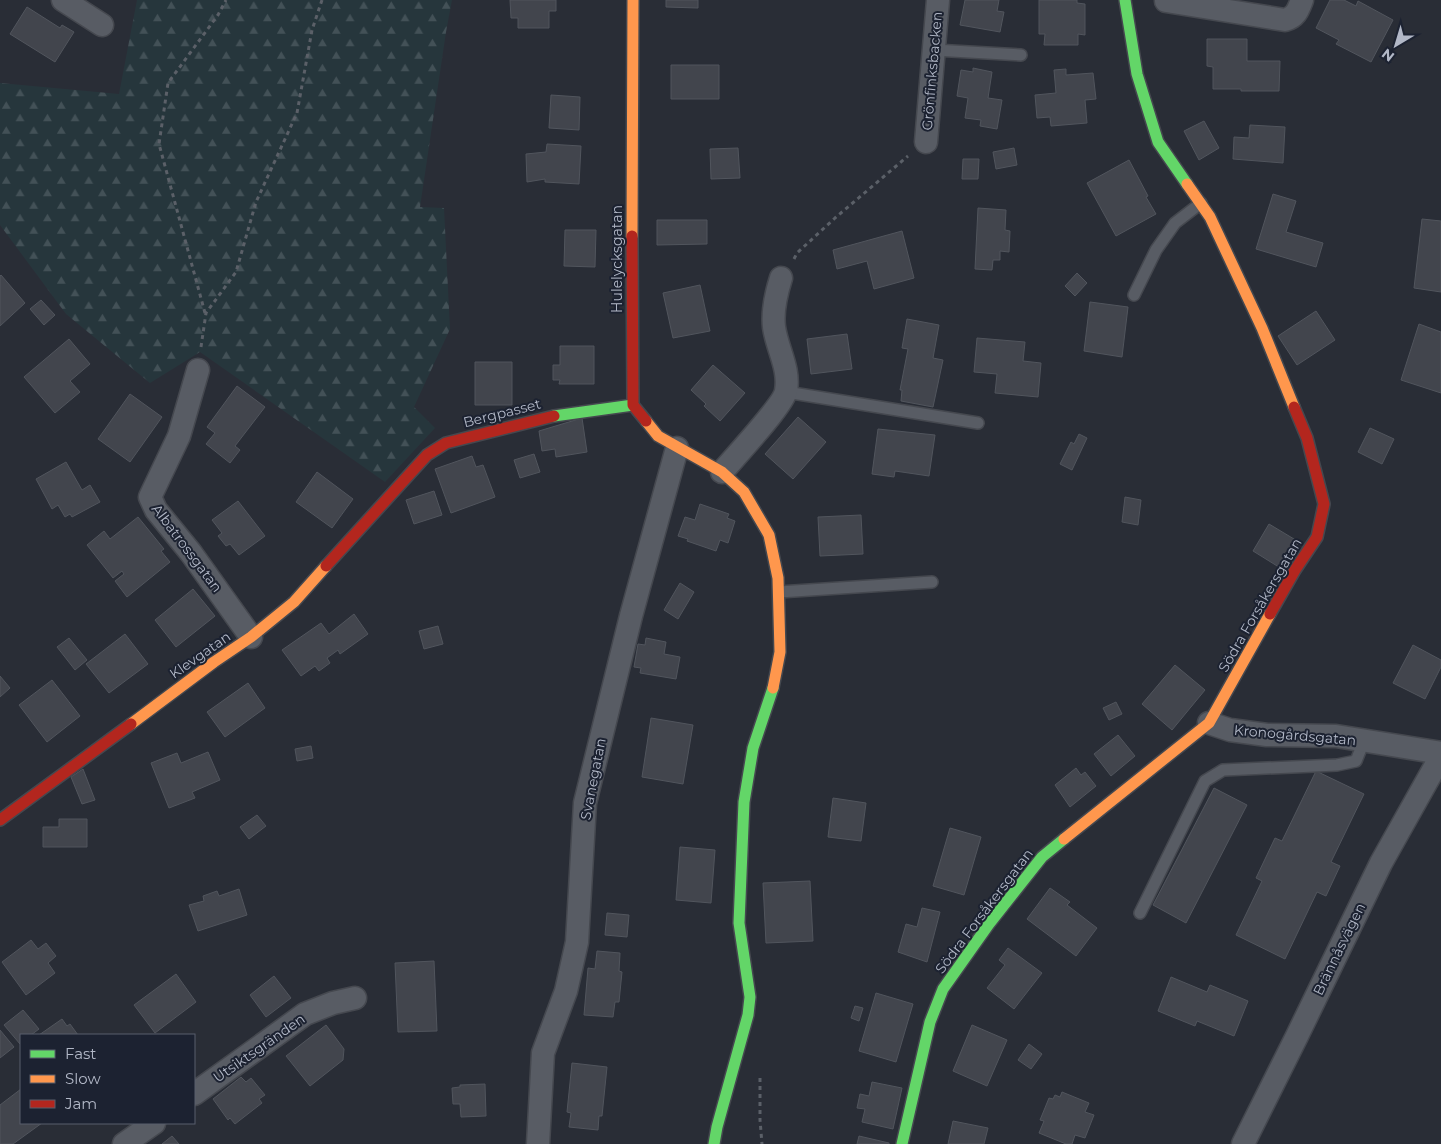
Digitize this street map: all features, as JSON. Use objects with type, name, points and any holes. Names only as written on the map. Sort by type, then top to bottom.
[{"type":"street","points":[[63,0],[102,25]]},
{"type":"street","name":"Hulelycksgatan","points":[[633,0],[632,346],[634,404]]},
{"type":"street","name":"Grönfinksbacken","points":[[926,142],[938,0]]},
{"type":"street","name":"Södra Forsåkersgatan","points":[[902,1144],[933,1013],[943,989],[989,924],[1042,857],[1209,723],[1295,570],[1317,537],[1324,504],[1307,438],[1262,328],[1210,217],[1158,142],[1137,74],[1125,0]]},
{"type":"street","points":[[1166,2],[1285,20],[1292,18],[1302,0]]},
{"type":"street","points":[[722,472],[778,406],[786,392],[786,370],[774,328],[775,299],[781,278]]},
{"type":"street","name":"Albatrossgatan","points":[[198,370],[179,436],[150,497],[156,510],[191,553],[252,637]]},
{"type":"street","points":[[634,404],[658,436],[722,472],[744,492],[769,535],[778,578],[780,652],[774,684],[753,748],[744,802],[739,923],[750,997],[748,1015],[714,1144]]},
{"type":"street","name":"Bergpasset","points":[[395,489],[426,455],[446,443],[550,416],[634,404]]},
{"type":"street","name":"Svanegatan","points":[[538,1144],[543,1053],[566,991],[577,942],[585,803],[615,679],[677,448]]},
{"type":"street","name":"Klevgatan","points":[[0,820],[206,668],[252,637],[294,602],[395,489]]},
{"type":"street","name":"Kronogårdsgatan","points":[[1209,723],[1230,730],[1267,735],[1336,736],[1441,754]]},
{"type":"street","name":"Brännåsvägen","points":[[1243,1144],[1381,863],[1441,754]]},
{"type":"street","name":"Utsiktsgränden","points":[[195,1093],[305,1014],[333,1003],[355,998]]},
{"type":"street","points":[[124,1144],[153,1124]]},
{"type":"lane","points":[[934,50],[1021,55]]},
{"type":"lane","points":[[1134,295],[1156,250],[1175,223],[1201,203]]},
{"type":"lane","points":[[786,392],[978,423]]},
{"type":"lane","points":[[779,592],[932,582]]},
{"type":"lane","points":[[1140,913],[1205,781],[1223,770],[1337,765],[1356,761],[1364,741]]},
{"type":"path","points":[[198,370],[206,313],[159,144],[168,83],[218,15],[226,0]]},
{"type":"path","points":[[206,313],[236,272],[256,202],[297,113],[312,30],[322,0]]},
{"type":"path","points":[[781,278],[797,253],[835,218],[926,142]]},
{"type":"green space","points":[[137,0],[452,0],[420,207],[444,208],[450,329],[414,407],[435,428],[385,482],[200,352],[150,383],[66,314],[0,225],[0,83],[119,94]]},
{"type":"building","points":[[510,0],[556,0],[556,11],[549,11],[549,28],[518,28],[518,18],[511,18]]},
{"type":"building","points":[[666,0],[698,0],[698,8],[666,7]]},
{"type":"building","points":[[965,0],[999,0],[997,11],[1004,12],[1000,32],[960,25]]},
{"type":"building","points":[[1039,0],[1077,0],[1077,3],[1085,4],[1085,35],[1078,34],[1078,45],[1044,45],[1045,34],[1039,34]]},
{"type":"building","points":[[1330,0],[1344,0],[1356,6],[1358,1],[1393,20],[1371,62],[1336,44],[1339,40],[1316,28]]},
{"type":"building","points":[[27,7],[60,28],[62,25],[74,32],[55,62],[10,34]]},
{"type":"building","points":[[1207,39],[1247,39],[1247,61],[1280,61],[1279,91],[1213,89],[1213,67],[1207,66]]},
{"type":"building","points":[[671,65],[719,65],[719,99],[671,99]]},
{"type":"building","points":[[973,68],[992,72],[988,98],[1002,100],[997,129],[980,126],[981,120],[965,118],[968,98],[957,96],[961,70],[973,72]]},
{"type":"building","points":[[1066,69],[1066,75],[1093,73],[1096,99],[1085,100],[1087,123],[1051,126],[1050,117],[1037,118],[1035,95],[1056,93],[1054,70]]},
{"type":"building","points":[[551,95],[580,97],[579,130],[549,128]]},
{"type":"building","points":[[1204,121],[1219,148],[1199,160],[1184,131]]},
{"type":"building","points":[[1250,125],[1285,127],[1283,163],[1233,159],[1234,137],[1249,138]]},
{"type":"building","points":[[547,144],[581,146],[579,184],[545,182],[545,179],[527,182],[526,154],[546,152]]},
{"type":"building","points":[[738,148],[740,178],[711,179],[710,149]]},
{"type":"building","points":[[1014,148],[1017,165],[996,169],[993,152]]},
{"type":"building","points":[[963,159],[979,159],[978,179],[962,179]]},
{"type":"building","points":[[1129,160],[1156,214],[1116,236],[1087,183]]},
{"type":"building","points":[[1273,194],[1296,201],[1286,232],[1323,243],[1316,267],[1256,249]]},
{"type":"building","points":[[978,208],[1006,210],[1005,230],[1010,231],[1009,252],[1000,251],[1000,260],[993,260],[992,270],[975,269]]},
{"type":"building","points":[[1422,219],[1441,221],[1441,292],[1414,288]]},
{"type":"building","points":[[657,220],[707,220],[707,244],[657,245]]},
{"type":"building","points":[[565,230],[596,230],[595,267],[564,266]]},
{"type":"building","points":[[902,231],[914,278],[874,289],[867,261],[837,269],[833,250]]},
{"type":"building","points":[[1077,273],[1087,283],[1075,296],[1065,286]]},
{"type":"building","points":[[0,276],[25,303],[0,326]]},
{"type":"building","points":[[700,285],[710,331],[673,338],[663,293]]},
{"type":"building","points":[[41,300],[55,315],[44,325],[30,309]]},
{"type":"building","points":[[1090,302],[1128,307],[1122,357],[1084,351]]},
{"type":"building","points":[[1316,311],[1335,340],[1297,365],[1278,336]]},
{"type":"building","points":[[907,319],[939,325],[933,358],[943,360],[933,407],[901,401],[902,390],[900,390],[908,349],[902,348]]},
{"type":"building","points":[[1419,324],[1441,332],[1441,393],[1401,380]]},
{"type":"building","points":[[847,334],[852,369],[811,374],[807,339]]},
{"type":"building","points":[[977,338],[1025,342],[1023,361],[1041,363],[1038,397],[995,393],[997,374],[974,372]]},
{"type":"building","points":[[69,339],[90,364],[70,381],[80,392],[55,413],[24,377]]},
{"type":"building","points":[[560,346],[594,346],[594,384],[559,384],[560,380],[553,380],[553,365],[560,365]]},
{"type":"building","points":[[475,362],[512,362],[512,405],[475,405]]},
{"type":"building","points":[[713,365],[745,393],[720,421],[691,390]]},
{"type":"building","points":[[237,386],[265,407],[235,446],[240,450],[230,463],[206,444],[215,433],[207,427]]},
{"type":"building","points":[[130,394],[162,417],[130,462],[98,439]]},
{"type":"building","points":[[798,417],[826,442],[793,479],[765,454]]},
{"type":"building","points":[[582,418],[587,452],[556,457],[555,449],[542,451],[539,431]]},
{"type":"building","points":[[1370,428],[1394,439],[1382,464],[1358,452]]},
{"type":"building","points":[[878,429],[935,435],[929,476],[895,471],[894,477],[872,474]]},
{"type":"building","points":[[1079,434],[1087,438],[1072,470],[1060,464],[1071,442],[1074,444]]},
{"type":"building","points":[[534,454],[540,472],[520,478],[514,460]]},
{"type":"building","points":[[472,456],[476,467],[483,465],[495,497],[451,513],[435,469]]},
{"type":"building","points":[[66,462],[82,490],[90,485],[100,502],[72,517],[70,514],[65,517],[58,505],[52,509],[36,479]]},
{"type":"building","points":[[317,472],[353,499],[332,528],[296,502]]},
{"type":"building","points":[[434,491],[442,515],[414,524],[406,500]]},
{"type":"building","points":[[1125,497],[1141,500],[1138,525],[1122,522]]},
{"type":"building","points":[[238,501],[265,536],[239,555],[230,544],[226,546],[218,536],[222,533],[212,520]]},
{"type":"building","points":[[700,504],[729,514],[727,518],[735,521],[728,543],[720,540],[716,551],[678,536],[685,517],[695,520]]},
{"type":"building","points":[[861,515],[863,554],[820,556],[818,517]]},
{"type":"building","points":[[138,517],[164,549],[161,551],[170,562],[127,597],[115,581],[124,574],[122,571],[113,578],[87,545],[104,531],[110,539]]},
{"type":"building","points":[[1269,524],[1299,542],[1282,569],[1253,551]]},
{"type":"building","points":[[680,583],[694,592],[678,619],[664,610]]},
{"type":"building","points":[[193,589],[215,616],[176,647],[155,620]]},
{"type":"building","points":[[354,614],[368,634],[340,654],[338,650],[327,658],[330,663],[319,671],[315,666],[301,676],[282,650],[321,623],[329,634]]},
{"type":"building","points":[[438,626],[443,644],[424,649],[419,631]]},
{"type":"building","points":[[125,634],[148,664],[109,693],[86,664]]},
{"type":"building","points":[[69,638],[87,660],[75,670],[57,647]]},
{"type":"building","points":[[646,638],[666,642],[664,654],[680,657],[676,679],[640,673],[641,668],[634,667],[638,644],[645,645]]},
{"type":"building","points":[[1413,645],[1441,660],[1441,667],[1425,699],[1393,683]]},
{"type":"building","points":[[1175,665],[1205,690],[1172,730],[1142,704]]},
{"type":"building","points":[[0,676],[10,688],[0,697]]},
{"type":"building","points":[[52,680],[80,716],[47,742],[19,705]]},
{"type":"building","points":[[248,683],[265,708],[225,737],[207,712]]},
{"type":"building","points":[[1116,702],[1122,714],[1109,720],[1103,708]]},
{"type":"building","points":[[651,718],[693,725],[683,784],[642,777]]},
{"type":"building","points":[[1118,735],[1135,756],[1111,776],[1094,754]]},
{"type":"building","points":[[311,746],[313,758],[297,761],[295,749]]},
{"type":"building","points":[[208,752],[220,780],[192,792],[195,798],[169,808],[151,763],[177,753],[181,763]]},
{"type":"building","points":[[1076,768],[1081,775],[1085,772],[1096,786],[1070,807],[1055,785]]},
{"type":"building","points":[[83,769],[95,800],[82,804],[71,777]]},
{"type":"building","points":[[1316,771],[1364,794],[1331,862],[1340,866],[1326,896],[1317,892],[1285,959],[1236,935],[1262,881],[1256,878],[1275,838],[1282,841]]},
{"type":"building","points":[[1214,788],[1247,805],[1186,923],[1153,905]]},
{"type":"building","points":[[833,798],[866,803],[861,841],[828,837]]},
{"type":"building","points":[[257,815],[266,826],[249,839],[240,827]]},
{"type":"building","points":[[59,819],[87,819],[87,847],[43,847],[43,827],[59,827]]},
{"type":"building","points":[[950,828],[981,837],[964,895],[933,886]]},
{"type":"building","points":[[680,847],[715,850],[711,903],[676,900]]},
{"type":"building","points":[[810,881],[813,941],[766,943],[763,883]]},
{"type":"building","points":[[1050,888],[1070,902],[1067,905],[1097,928],[1076,956],[1027,919]]},
{"type":"building","points":[[239,889],[247,915],[198,931],[189,905],[204,901],[203,896],[217,891],[219,896]]},
{"type":"building","points":[[922,908],[940,912],[927,962],[898,952],[906,924],[917,927]]},
{"type":"building","points":[[607,913],[629,915],[627,937],[605,935]]},
{"type":"building","points":[[31,940],[38,949],[46,943],[56,956],[48,963],[55,973],[26,995],[2,962]]},
{"type":"building","points":[[1008,948],[1042,973],[1014,1009],[987,988],[1005,965],[999,960]]},
{"type":"building","points":[[597,951],[620,953],[619,971],[622,972],[619,1002],[615,1002],[613,1017],[584,1015],[588,968],[595,969]]},
{"type":"building","points":[[434,961],[437,1031],[398,1032],[395,963]]},
{"type":"building","points":[[176,974],[196,1002],[155,1033],[134,1005]]},
{"type":"building","points":[[274,976],[291,998],[266,1017],[250,995]]},
{"type":"building","points":[[1171,977],[1207,992],[1210,985],[1248,1001],[1234,1036],[1197,1021],[1195,1026],[1158,1011]]},
{"type":"building","points":[[876,993],[913,1004],[896,1062],[859,1051]]},
{"type":"building","points":[[855,1006],[863,1008],[859,1021],[851,1018]]},
{"type":"building","points":[[23,1010],[39,1029],[32,1034],[20,1034],[20,1044],[4,1025]]},
{"type":"building","points":[[62,1019],[67,1026],[70,1024],[77,1034],[40,1034]]},
{"type":"building","points":[[326,1025],[344,1049],[343,1060],[310,1086],[286,1056]]},
{"type":"building","points":[[972,1025],[1007,1040],[987,1086],[953,1071]]},
{"type":"building","points":[[0,1030],[14,1047],[0,1058]]},
{"type":"building","points":[[1029,1044],[1042,1054],[1031,1069],[1018,1060]]},
{"type":"building","points":[[572,1063],[607,1067],[602,1116],[599,1116],[598,1130],[569,1127],[571,1113],[567,1112]]},
{"type":"building","points":[[241,1077],[246,1082],[251,1078],[265,1095],[259,1099],[262,1103],[235,1124],[230,1118],[228,1120],[213,1099]]},
{"type":"building","points":[[872,1082],[902,1088],[893,1129],[862,1122],[865,1109],[857,1108],[860,1094],[869,1096]]},
{"type":"building","points":[[485,1084],[486,1116],[461,1117],[460,1104],[453,1104],[452,1088],[460,1087],[460,1085]]},
{"type":"building","points":[[20,1090],[20,1124],[41,1124],[13,1144],[0,1144],[0,1105]]},
{"type":"building","points":[[1062,1092],[1089,1103],[1085,1112],[1094,1115],[1085,1138],[1075,1135],[1072,1144],[1066,1144],[1039,1133],[1044,1121],[1040,1120],[1049,1098],[1053,1099],[1055,1095],[1060,1097]]},
{"type":"building","points":[[953,1121],[988,1128],[984,1144],[948,1144]]},
{"type":"building","points":[[172,1136],[179,1144],[162,1144]]},
{"type":"building","points":[[859,1136],[889,1143],[889,1144],[857,1144]]},
{"type":"traffic: fast","points":[[1125,0],[1137,74],[1158,142],[1187,184]]},
{"type":"traffic: fast","points":[[554,416],[633,405]]},
{"type":"traffic: fast","points":[[714,1144],[748,1015],[750,997],[739,923],[744,802],[753,748],[773,688]]},
{"type":"traffic: fast","points":[[902,1144],[930,1022],[943,989],[989,924],[1042,857],[1064,839]]},
{"type":"traffic: slow","points":[[632,236],[633,0]]},
{"type":"traffic: slow","points":[[1187,184],[1210,217],[1262,328],[1294,407]]},
{"type":"traffic: slow","points":[[646,421],[658,436],[722,472],[744,492],[769,535],[778,578],[780,652],[773,688]]},
{"type":"traffic: slow","points":[[131,724],[251,637],[294,602],[326,566]]},
{"type":"traffic: slow","points":[[1064,839],[1209,723],[1270,614]]},
{"type":"traffic: jam","points":[[632,236],[633,405],[646,421]]},
{"type":"traffic: jam","points":[[1270,614],[1295,570],[1317,537],[1324,504],[1307,438],[1294,407]]},
{"type":"traffic: jam","points":[[326,566],[427,455],[446,443],[554,416]]},
{"type":"traffic: jam","points":[[0,820],[131,724]]}]
